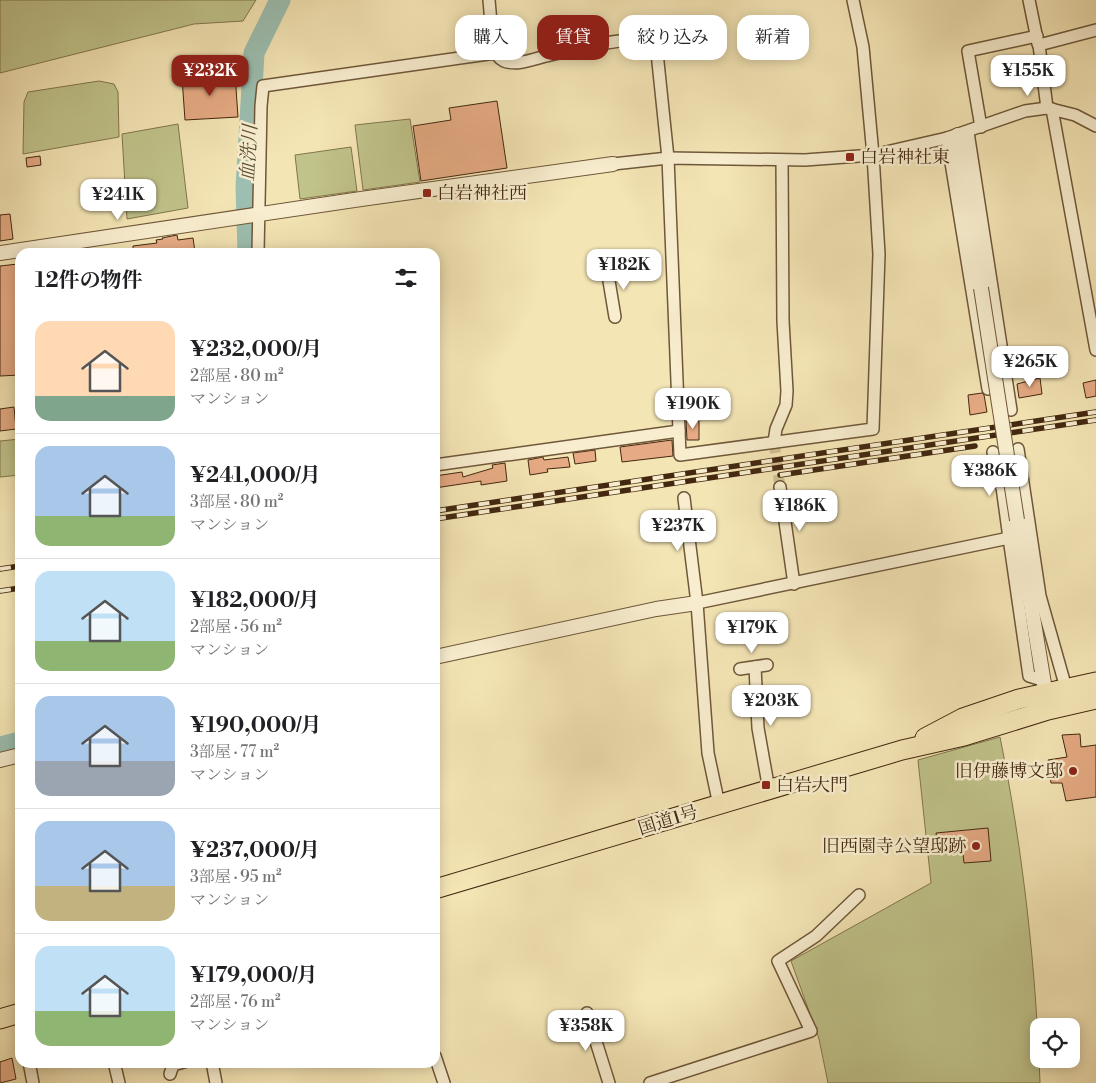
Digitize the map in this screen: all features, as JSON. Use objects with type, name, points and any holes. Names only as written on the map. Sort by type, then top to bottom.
[{"type":"highway","name":"国道1号","points":[[440,889],[902,750],[963,718],[1066,688],[1096,682]]},
{"type":"highway","name":"国道1号","points":[[1045,694],[1096,699]]},
{"type":"street","points":[[490,0],[491,15]]},
{"type":"street","points":[[502,60],[517,63],[591,46],[640,38],[653,40],[657,47],[668,158],[680,455],[873,430],[879,254],[873,155],[863,47],[853,0]]},
{"type":"street","points":[[1029,0],[1096,350]]},
{"type":"street","points":[[981,127],[968,50],[1038,41],[1096,30]]},
{"type":"street","points":[[257,248],[250,215],[263,86],[455,59]]},
{"type":"street","points":[[33,248],[250,215],[613,164],[668,158],[782,160],[829,159],[873,155],[958,135],[1025,111],[1049,108],[1075,115],[1096,126]]},
{"type":"street","points":[[958,135],[1045,694]]},
{"type":"street","points":[[958,135],[988,388]]},
{"type":"street","points":[[958,135],[1011,410]]},
{"type":"street","points":[[774,442],[776,430],[786,405],[787,391],[783,321],[782,160]]},
{"type":"street","points":[[0,253],[15,251]]},
{"type":"street","points":[[607,268],[615,317]]},
{"type":"street","points":[[985,367],[1005,371]]},
{"type":"street","points":[[440,464],[679,432]]},
{"type":"street","points":[[1018,449],[1040,596],[1066,688]]},
{"type":"street","points":[[993,452],[998,482],[1002,487],[1029,676],[1045,694]]},
{"type":"street","points":[[780,487],[794,584]]},
{"type":"street","points":[[684,498],[697,603],[708,753],[720,805]]},
{"type":"street","points":[[440,656],[656,609],[794,584],[1009,538]]},
{"type":"street","points":[[784,555],[792,565]]},
{"type":"street","points":[[740,668],[767,665]]},
{"type":"street","points":[[755,666],[758,728],[769,790]]},
{"type":"street","points":[[0,760],[15,756]]},
{"type":"street","points":[[650,1083],[811,1031],[778,961],[816,936],[860,895]]},
{"type":"street","points":[[587,1013],[609,1083]]},
{"type":"street","points":[[30,1068],[34,1083]]},
{"type":"street","points":[[115,1068],[119,1083]]},
{"type":"street","points":[[170,1074],[172,1068]]},
{"type":"street","points":[[213,1068],[216,1083]]},
{"type":"street","points":[[439,1068],[444,1083]]},
{"type":"green space","points":[[0,0],[256,0],[243,21],[194,24],[0,73]]},
{"type":"green space","points":[[99,81],[114,84],[118,92],[119,137],[23,154],[24,102],[28,92]]},
{"type":"green space","points":[[410,119],[420,182],[363,190],[355,125]]},
{"type":"green space","points":[[178,124],[188,208],[127,219],[122,134]]},
{"type":"green space","points":[[351,147],[357,191],[300,199],[295,155]]},
{"type":"green space","points":[[15,440],[15,476],[0,477],[0,441]]},
{"type":"green space","points":[[1000,737],[1022,866],[1032,953],[1036,1018],[1030,1018],[1030,1068],[1039,1068],[1040,1083],[828,1083],[819,1039],[791,961],[931,883],[918,760]]},
{"type":"building","points":[[235,74],[238,117],[185,120],[182,78]]},
{"type":"building","points":[[497,101],[507,168],[421,181],[413,126],[451,120],[449,108]]},
{"type":"building","points":[[40,156],[41,165],[27,167],[26,158]]},
{"type":"building","points":[[10,214],[13,239],[0,241],[0,215]]},
{"type":"building","points":[[177,235],[178,240],[193,238],[194,248],[133,248],[133,246],[157,243],[156,240]]},
{"type":"building","points":[[15,264],[15,375],[0,376],[0,266]]},
{"type":"building","points":[[1040,378],[1042,394],[1019,398],[1017,384]]},
{"type":"building","points":[[1096,380],[1096,396],[1086,398],[1083,383]]},
{"type":"building","points":[[982,393],[987,412],[970,415],[968,395]]},
{"type":"building","points":[[14,407],[15,429],[0,431],[0,409]]},
{"type":"building","points":[[686,421],[699,421],[699,440],[687,440]]},
{"type":"building","points":[[672,440],[673,456],[622,462],[620,447]]},
{"type":"building","points":[[595,450],[596,461],[575,464],[573,453]]},
{"type":"building","points":[[543,457],[544,460],[568,457],[570,467],[547,469],[548,472],[530,475],[528,460]]},
{"type":"building","points":[[505,463],[507,481],[481,485],[481,481],[440,487],[440,475],[462,472],[463,477],[493,468],[492,465]]},
{"type":"building","name":"旧伊藤博文邸","points":[[1080,734],[1081,747],[1096,745],[1096,797],[1066,801],[1062,783],[1051,783],[1048,760],[1067,757],[1062,735]]},
{"type":"building","name":"旧西園寺公望邸跡","points":[[988,828],[991,861],[964,863],[962,845],[938,848],[936,833]]},
{"type":"building","points":[[12,1058],[16,1079],[0,1083],[0,1062]]},
{"type":"waterway","name":"血洗川","points":[[248,248],[246,187],[254,53],[280,0]]},
{"type":"waterway","name":"血洗川","points":[[0,747],[15,743]]},
{"type":"tunnel","points":[[774,442],[780,487]]},
{"type":"railway","points":[[440,510],[1096,412]]},
{"type":"railway","points":[[440,518],[1096,420]]},
{"type":"railway","points":[[780,475],[975,446]]},
{"type":"railway","points":[[0,569],[15,567]]},
{"type":"railway","points":[[0,591],[15,589]]},
{"type":"place","name":"白岩神社東","points":[[850,157]]},
{"type":"place","name":"白岩神社西","points":[[427,193]]},
{"type":"place","name":"旧伊藤博文邸","points":[[1073,771]]},
{"type":"place","name":"白岩大門","points":[[766,785]]},
{"type":"place","name":"旧西園寺公望邸跡","points":[[976,846]]}]
